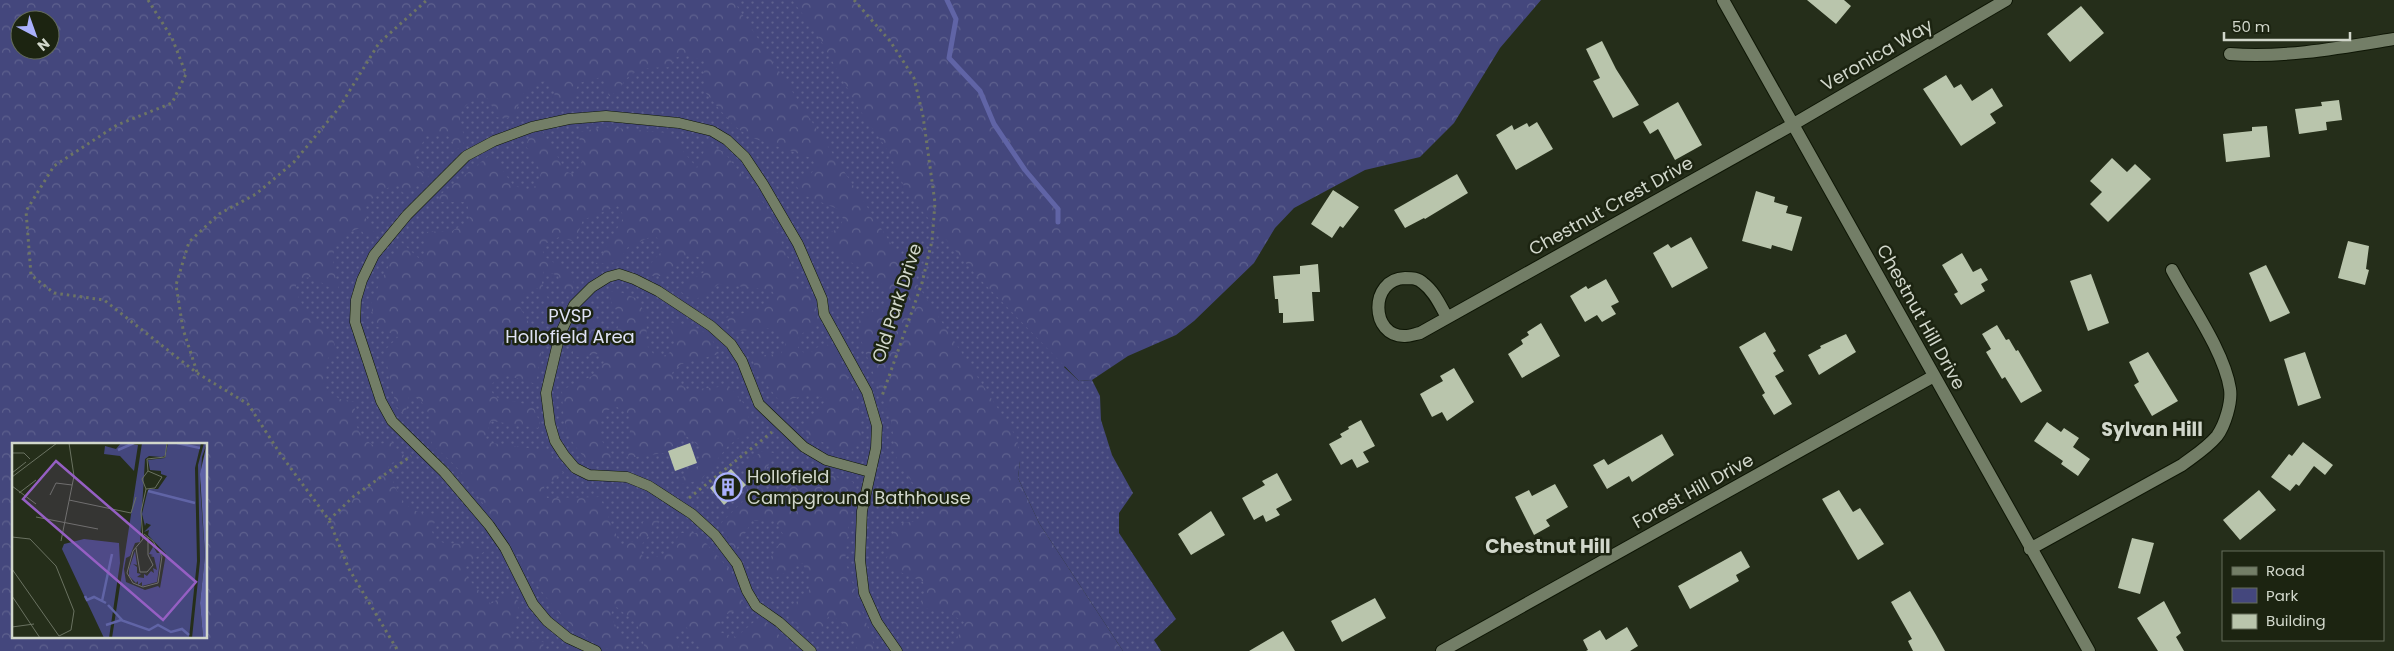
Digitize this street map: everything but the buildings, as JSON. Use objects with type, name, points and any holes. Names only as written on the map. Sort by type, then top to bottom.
[{"type":"street","name":"Chestnut Hill Drive","points":[[1723,0],[2088,651]]},
{"type":"street","name":"Veronica Way","points":[[1792,125],[2006,0]]},
{"type":"street","points":[[2230,54],[2265,56],[2300,54],[2394,39]]},
{"type":"street","name":"Chestnut Crest Drive","points":[[1447,317],[1432,291],[1422,282],[1413,278],[1399,278],[1388,284],[1380,294],[1377,308],[1381,322],[1392,333],[1403,336],[1420,333],[1792,125]]},
{"type":"street","points":[[2030,549],[2182,465],[2218,435],[2227,413],[2231,391],[2226,372],[2172,270]]},
{"type":"street","name":"Forest Hill Drive","points":[[1442,651],[1934,376]]},
{"type":"lane","points":[[596,651],[568,638],[547,621],[533,604],[504,548],[489,525],[422,449],[392,421],[382,406],[355,322],[356,300],[362,280],[374,255],[407,215],[466,156],[494,141],[532,127],[570,119],[606,116],[679,123],[712,131],[727,140],[745,157],[798,244],[822,299],[824,314],[867,392],[877,426],[876,448],[861,521],[860,560],[864,593],[877,622],[897,651]]},
{"type":"lane","points":[[811,651],[779,622],[756,606],[747,591],[737,564],[715,535],[692,514],[649,486],[627,477],[589,475],[575,468],[556,441],[550,424],[546,393],[560,334],[571,312],[592,287],[608,277],[619,274],[634,279],[658,290],[711,326],[731,344],[742,361],[760,404],[804,447],[826,460],[870,472]]},
{"type":"path","points":[[148,0],[172,38],[186,74],[172,103],[118,125],[54,166],[26,212],[31,275],[54,293],[104,300],[197,373],[248,404],[281,455],[329,520],[349,569],[398,651]]},
{"type":"path","points":[[197,373],[183,329],[176,285],[189,242],[219,214],[256,194],[294,162],[339,108],[379,43],[426,0]]},
{"type":"path","name":"Old Park Drive","points":[[854,0],[890,41],[914,78],[923,116],[935,203],[932,241],[922,283],[882,398]]},
{"type":"path","points":[[678,506],[781,426]]},
{"type":"path","points":[[329,520],[354,496],[422,449]]},
{"type":"green space","name":"PVSP Hollofield Area","points":[[0,0],[1503,0],[1064,367],[1079,381],[1092,380],[1100,396],[1101,420],[1112,455],[1133,493],[1119,513],[1119,533],[1176,619],[1154,640],[1161,651],[1123,651],[1039,523],[1018,478],[1020,461],[933,477],[1075,651],[0,651]]},
{"type":"green space","points":[[0,0],[733,0],[1017,438],[1020,461],[1018,478],[1039,523],[1123,651],[957,651],[953,649],[964,622],[947,612],[916,607],[924,596],[923,582],[893,569],[886,562],[895,524],[925,520],[921,495],[897,460],[891,421],[862,343],[859,323],[861,314],[889,306],[890,295],[877,279],[841,256],[827,240],[831,232],[840,228],[843,219],[840,210],[801,194],[796,185],[801,176],[811,174],[816,166],[811,158],[750,137],[733,125],[704,91],[704,61],[685,55],[674,58],[672,67],[636,71],[628,77],[617,91],[609,96],[602,77],[579,83],[571,101],[555,99],[554,89],[547,82],[537,81],[522,95],[515,114],[506,119],[496,117],[489,99],[479,99],[470,103],[461,114],[461,125],[466,139],[461,147],[452,152],[453,142],[446,134],[426,136],[416,156],[416,166],[431,179],[403,193],[398,184],[380,191],[364,207],[365,217],[375,234],[365,236],[360,228],[346,234],[337,242],[333,256],[340,294],[312,277],[303,278],[296,285],[302,304],[330,334],[334,343],[336,353],[328,358],[323,389],[340,399],[355,402],[355,415],[359,431],[373,445],[392,442],[397,451],[406,456],[388,465],[395,487],[403,501],[414,510],[438,514],[448,518],[436,520],[431,529],[435,539],[444,543],[466,544],[485,551],[467,564],[464,574],[491,604],[504,594],[513,596],[520,603],[511,633],[517,640],[544,642],[542,651],[0,651]]},
{"type":"green space","points":[[792,0],[1541,0],[1500,48],[1454,123],[1420,157],[1365,170],[1294,208],[1275,228],[1254,263],[1194,321],[1176,335],[1128,356],[1092,380],[1079,381],[975,274],[907,193],[889,152],[859,109],[816,32]]},
{"type":"green space","points":[[605,127],[668,133],[697,168],[707,144],[724,152],[766,206],[796,277],[815,303],[818,322],[799,336],[798,348],[807,355],[822,344],[834,346],[858,401],[862,440],[847,454],[808,435],[803,425],[827,399],[810,394],[780,402],[757,372],[751,356],[781,354],[787,340],[774,328],[738,331],[725,318],[762,308],[775,295],[771,290],[719,284],[694,301],[677,289],[704,272],[706,261],[690,253],[662,276],[650,276],[650,264],[664,249],[655,235],[628,247],[618,262],[596,264],[624,217],[618,206],[583,220],[575,242],[559,237],[541,246],[545,257],[571,273],[576,290],[565,294],[558,276],[544,270],[542,283],[555,318],[537,288],[521,295],[520,307],[542,347],[536,384],[502,374],[489,387],[495,397],[533,406],[540,423],[538,428],[491,421],[484,442],[549,451],[563,473],[544,487],[547,498],[600,497],[621,546],[638,539],[643,522],[661,520],[640,547],[644,562],[673,550],[679,533],[697,533],[731,571],[745,606],[721,617],[719,632],[736,637],[761,616],[794,651],[701,651],[685,625],[673,637],[681,651],[646,651],[637,624],[613,604],[611,617],[626,645],[621,651],[599,645],[576,630],[554,607],[513,550],[464,476],[432,444],[429,414],[419,398],[409,397],[405,415],[396,406],[384,351],[398,337],[374,325],[371,301],[401,242],[423,262],[426,232],[452,231],[470,220],[467,202],[438,202],[440,195],[491,154],[513,185],[526,190],[538,185],[541,172],[526,146],[530,134],[542,131],[567,172],[573,174],[582,164],[579,132]]},
{"type":"green space","points":[[615,290],[638,299],[647,319],[646,344],[655,356],[667,355],[676,346],[668,322],[700,329],[706,333],[711,338],[719,354],[681,364],[672,373],[674,379],[688,390],[729,386],[745,405],[752,428],[728,446],[701,480],[677,485],[679,479],[700,466],[701,447],[686,436],[664,453],[628,458],[631,416],[617,407],[605,411],[599,430],[603,443],[612,454],[610,460],[586,459],[569,435],[564,419],[562,390],[592,376],[605,361],[598,354],[578,357],[573,354],[574,337],[585,314],[603,330],[616,333],[621,317],[612,304],[609,293]]},
{"type":"green space","points":[[764,450],[776,454],[756,484],[759,493],[785,489],[812,470],[853,482],[845,561],[876,651],[858,651],[848,630],[835,617],[829,615],[821,633],[805,629],[785,612],[809,591],[811,579],[802,563],[770,581],[769,560],[784,536],[775,520],[752,521],[733,555],[721,523],[747,497],[747,462]]},
{"type":"waterway","points":[[947,0],[956,19],[949,58],[980,91],[994,124],[1025,170],[1058,209],[1058,222]]},
{"type":"place","name":"Hollofield Campground Bathhouse","points":[[728,487]]},
{"type":"district","name":"Sylvan Hill","points":[[2152,429]]},
{"type":"district","name":"Chestnut Hill","points":[[1548,546]]}]
